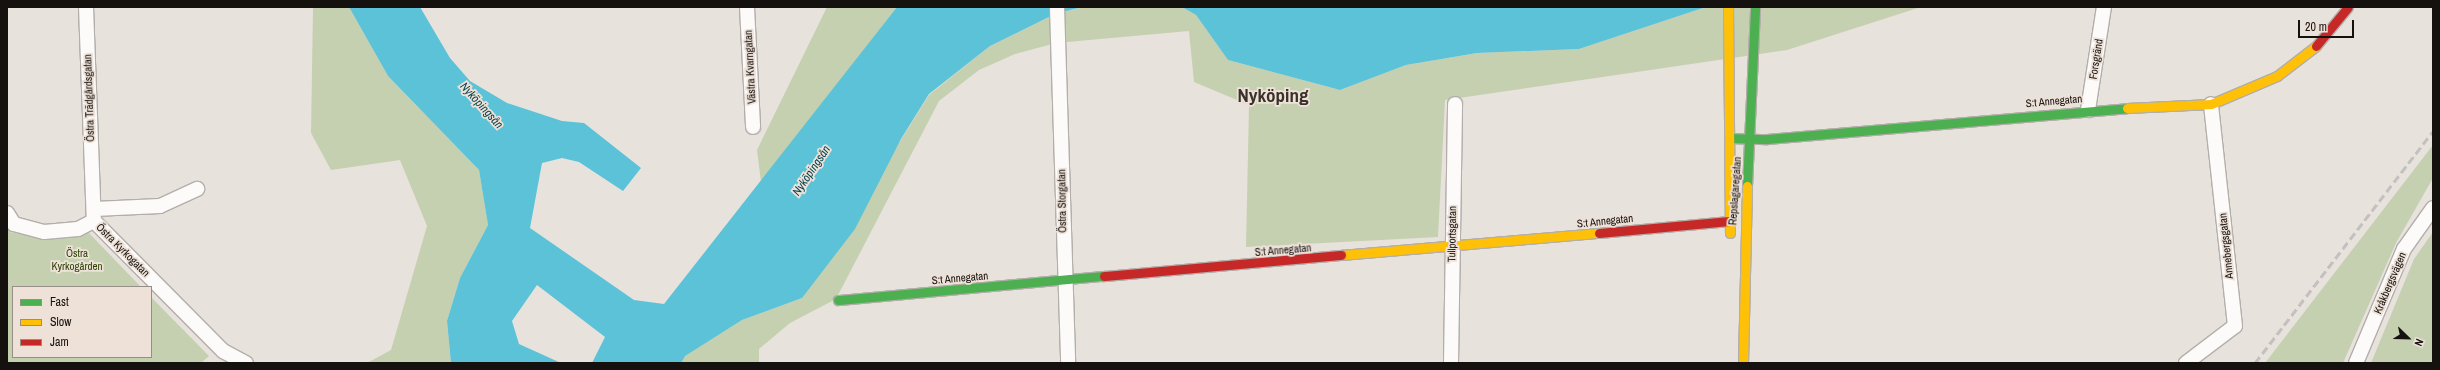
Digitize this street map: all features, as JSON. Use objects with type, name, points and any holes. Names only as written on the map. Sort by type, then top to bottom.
[{"type":"street","name":"Östra Trädgårdsgatan","points":[[86,7],[93,190]]},
{"type":"street","name":"Västra Kvarngatan","points":[[747,7],[753,127]]},
{"type":"street","name":"Östra Storgatan","points":[[1057,7],[1064,281],[1068,363]]},
{"type":"street","name":"Repslagaregatan","points":[[1728,7],[1729,221],[1731,244]]},
{"type":"street","name":"Repslagaregatan","points":[[1743,363],[1744,221],[1751,138],[1755,7]]},
{"type":"street","name":"Forsgränd","points":[[2088,110],[2104,7]]},
{"type":"street","name":"S:t Annegatan","points":[[1729,138],[1751,138],[2088,110],[2211,104],[2277,76],[2310,51],[2348,7]]},
{"type":"street","name":"Tullportsgatan","points":[[1451,363],[1455,104]]},
{"type":"street","name":"Annebergsgatan","points":[[2186,363],[2235,326],[2211,104]]},
{"type":"street","points":[[7,213],[14,224],[44,232],[78,229],[94,215],[160,206],[197,189]]},
{"type":"street","name":"Östra Kyrkogatan","points":[[93,190],[94,215],[223,351],[238,362]]},
{"type":"street","name":"Kråkbergsvägen","points":[[2356,363],[2404,249],[2433,208]]},
{"type":"street","name":"S:t Annegatan","points":[[838,300],[1452,248],[1729,221]]},
{"type":"street","points":[[1734,284],[1739,363]]},
{"type":"green space","points":[[313,7],[349,7],[388,76],[479,170],[488,225],[460,278],[447,321],[451,363],[367,363],[391,350],[427,226],[400,160],[331,170],[311,133]]},
{"type":"green space","points":[[827,7],[897,7],[761,182],[757,150]]},
{"type":"green space","points":[[1083,7],[1182,7],[1196,15],[1228,60],[1340,90],[1406,65],[1477,53],[1579,49],[1706,7],[1921,7],[1787,50],[1445,100],[1438,237],[1246,247],[1249,105],[1194,82],[1189,31],[1056,43],[1015,54],[979,70],[939,101],[836,299],[790,323],[759,349],[759,363],[681,363],[684,356],[742,320],[802,298],[929,95],[990,46],[1055,14]]},
{"type":"green space","points":[[2433,145],[2433,178],[2396,243],[2343,363],[2265,363]]},
{"type":"green space","name":"Östra Kyrkogården","points":[[7,227],[10,232],[41,238],[87,231],[140,286],[12,286],[12,358],[152,358],[152,298],[209,356],[201,363],[7,363]]},
{"type":"green space","points":[[2433,232],[2433,363],[2371,363],[2414,259]]},
{"type":"water","name":"Nyköpingsån","points":[[349,7],[420,7],[450,58],[470,81],[507,103],[562,121],[584,123],[641,168],[623,191],[579,162],[562,158],[542,163],[530,228],[634,300],[664,304],[897,7],[1082,7],[1055,14],[990,46],[929,94],[901,139],[855,229],[802,298],[742,320],[685,356],[681,363],[592,363],[605,337],[537,285],[512,321],[519,344],[561,363],[451,363],[447,321],[460,278],[488,225],[479,170],[388,76]]},
{"type":"water","points":[[1182,7],[1706,7],[1579,49],[1477,53],[1406,65],[1340,90],[1228,60],[1196,15]]},
{"type":"railway","points":[[2255,363],[2433,131]]},
{"type":"traffic: fast","points":[[1747,186],[1755,7]]},
{"type":"traffic: fast","points":[[1729,138],[1767,139],[2127,108]]},
{"type":"traffic: fast","points":[[838,300],[1104,276]]},
{"type":"traffic: slow","points":[[1728,7],[1730,233]]},
{"type":"traffic: slow","points":[[2127,108],[2211,104],[2277,76],[2316,46]]},
{"type":"traffic: slow","points":[[1743,363],[1747,186]]},
{"type":"traffic: slow","points":[[1341,255],[1599,233]]},
{"type":"traffic: jam","points":[[2316,46],[2348,7]]},
{"type":"traffic: jam","points":[[1599,233],[1729,221]]},
{"type":"traffic: jam","points":[[1104,276],[1341,255]]},
{"type":"district","name":"Nyköping","points":[[1273,96]]}]
